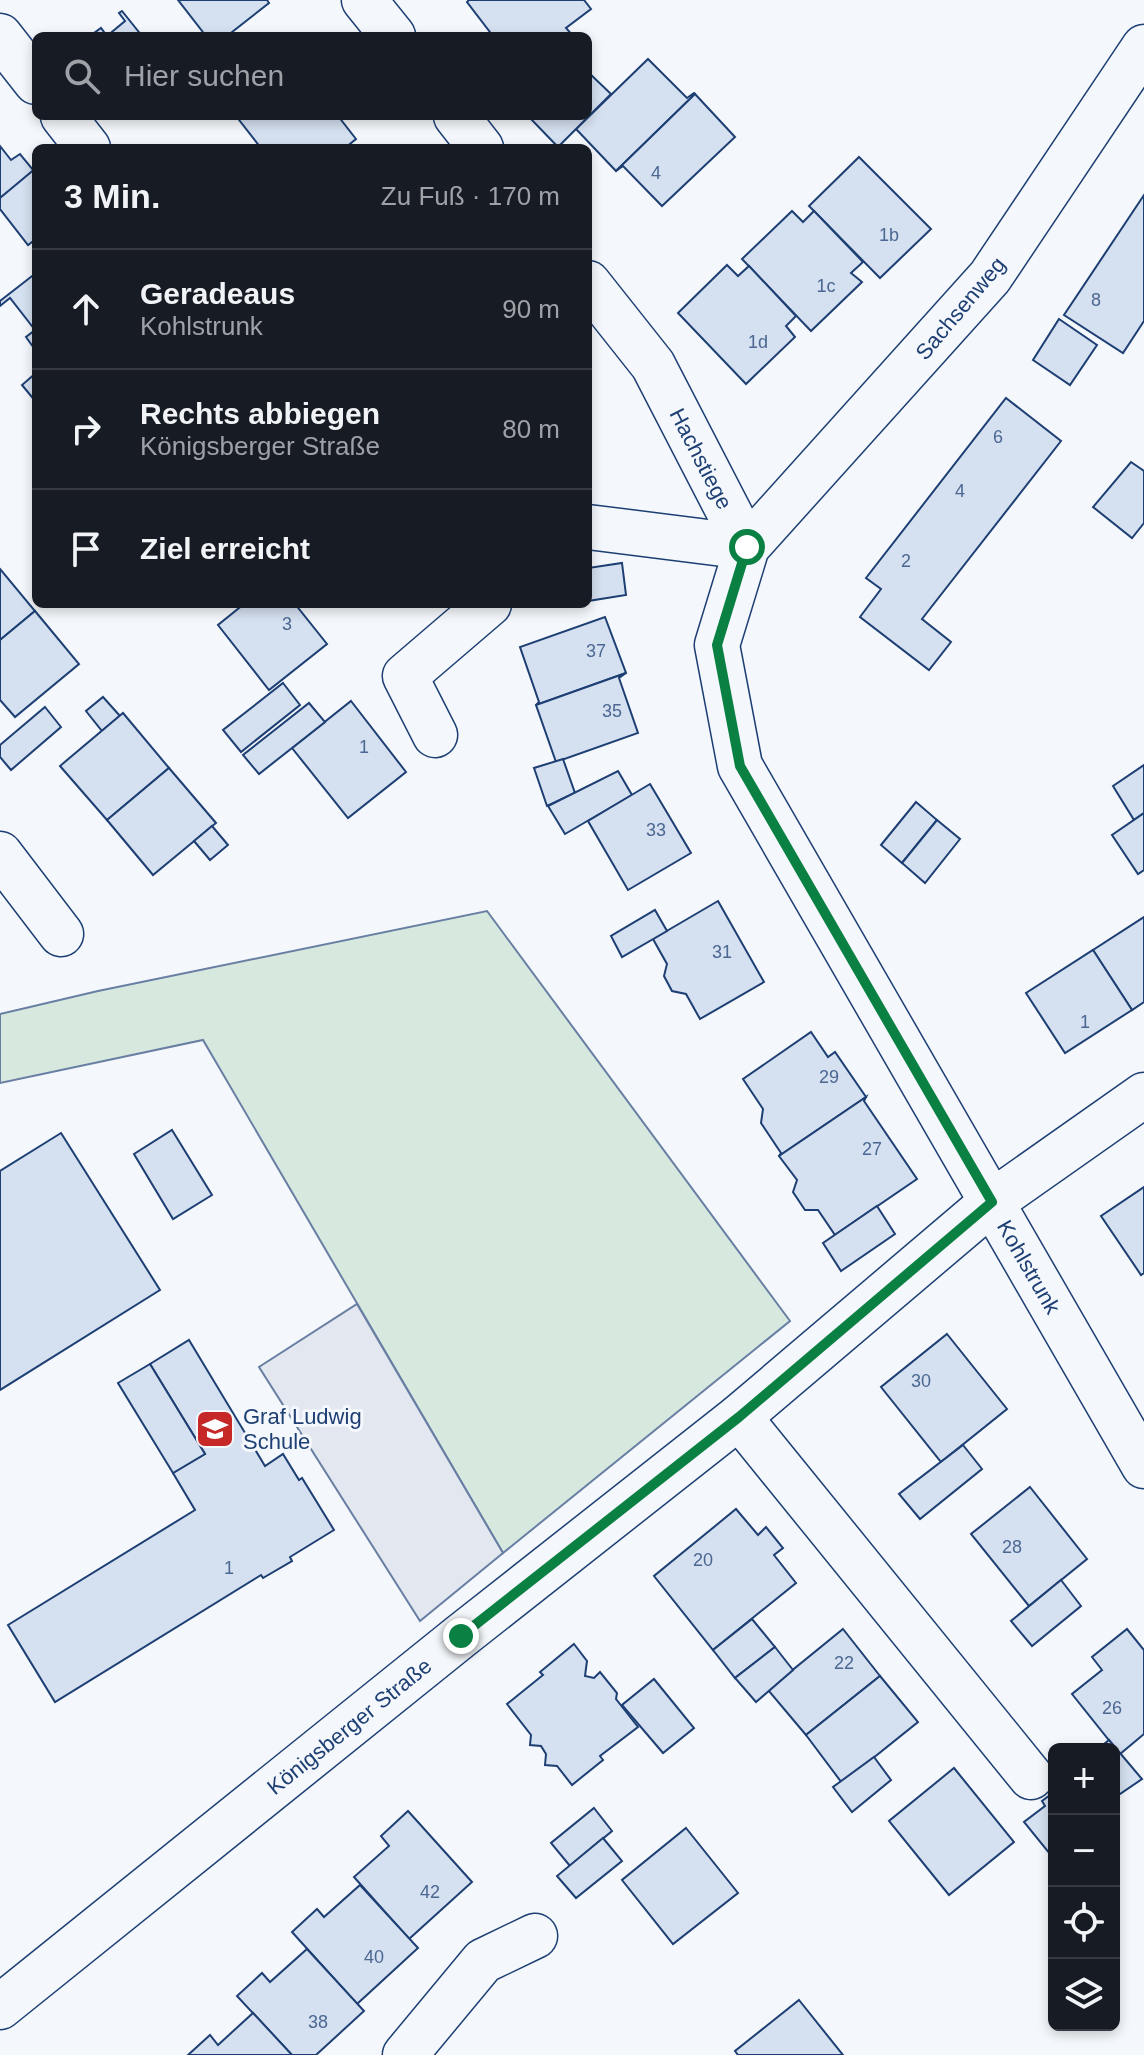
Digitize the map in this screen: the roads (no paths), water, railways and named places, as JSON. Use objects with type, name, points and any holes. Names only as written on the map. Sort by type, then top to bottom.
[{"type":"street","points":[[364,0],[390,32]]},
{"type":"street","points":[[0,36],[32,77]]},
{"type":"street","name":"Sachsenweg","points":[[747,547],[990,277],[1144,47]]},
{"type":"street","points":[[66,120],[85,144]]},
{"type":"street","points":[[459,120],[478,144]]},
{"type":"street","name":"Hachstiege","points":[[592,288],[653,365],[747,547]]},
{"type":"street","name":"Hachstiege","points":[[592,528],[747,547]]},
{"type":"street","name":"Kohlstrunk","points":[[747,547],[717,645],[740,766],[1144,1466]]},
{"type":"street","points":[[435,735],[405,676],[484,608]]},
{"type":"street","points":[[0,854],[61,934]]},
{"type":"street","name":"Königsberger Straße","points":[[0,2007],[739,1417],[992,1202],[1144,1095]]},
{"type":"street","points":[[739,1417],[1031,1777]]},
{"type":"street","points":[[405,2055],[483,1961],[535,1936]]},
{"type":"place","name":"Graf Ludwig Schule","points":[[215,1429]]}]
